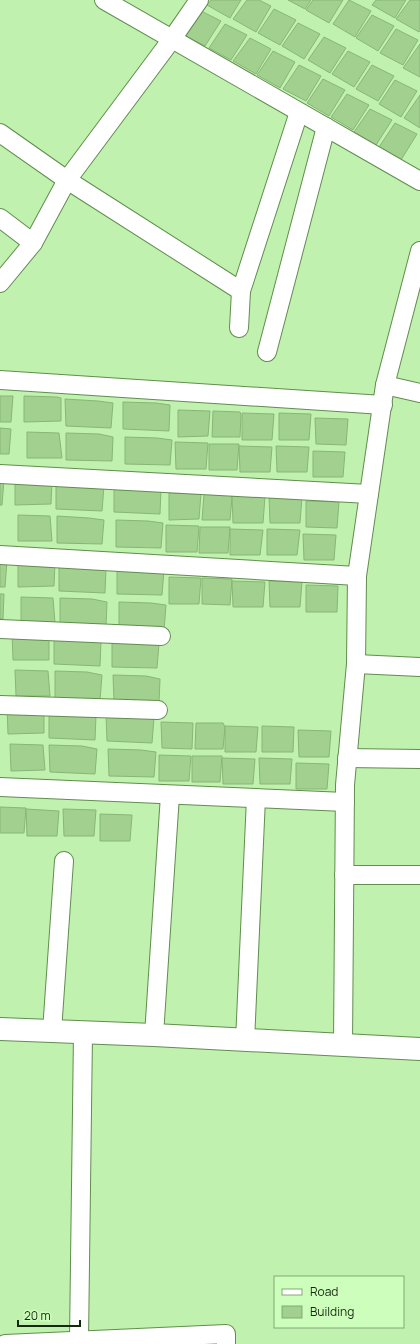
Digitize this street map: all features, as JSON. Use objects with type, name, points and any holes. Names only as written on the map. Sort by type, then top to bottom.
[{"type":"street","points":[[104,0],[420,181]]},
{"type":"street","points":[[0,283],[33,243],[66,180],[172,39],[199,0]]},
{"type":"street","points":[[240,328],[241,291],[299,112]]},
{"type":"street","points":[[267,352],[326,127]]},
{"type":"street","points":[[0,132],[66,180],[241,291]]},
{"type":"street","points":[[0,218],[33,243]]},
{"type":"street","points":[[344,1045],[345,802],[347,758],[356,664],[357,576],[385,385],[420,251]]},
{"type":"street","points":[[0,380],[383,405]]},
{"type":"street","points":[[385,385],[420,393]]},
{"type":"street","points":[[0,474],[369,494]]},
{"type":"street","points":[[0,555],[357,576]]},
{"type":"street","points":[[0,629],[161,636]]},
{"type":"street","points":[[356,664],[420,667]]},
{"type":"street","points":[[0,705],[158,710]]},
{"type":"street","points":[[347,758],[420,759]]},
{"type":"street","points":[[0,787],[345,802]]},
{"type":"street","points":[[154,1036],[170,795]]},
{"type":"street","points":[[245,1041],[256,798]]},
{"type":"street","points":[[52,1031],[64,861]]},
{"type":"street","points":[[344,875],[420,875]]},
{"type":"street","points":[[0,1029],[420,1050]]},
{"type":"street","points":[[79,1340],[83,1033]]},
{"type":"street","points":[[5,1344],[226,1334],[226,1344]]},
{"type":"building","points":[[211,0],[241,0],[230,18],[207,5]]},
{"type":"building","points":[[247,0],[259,0],[271,6],[256,32],[233,19]]},
{"type":"building","points":[[288,0],[311,0],[305,9]]},
{"type":"building","points":[[313,0],[343,0],[329,23],[306,10]]},
{"type":"building","points":[[349,0],[371,11],[355,37],[333,24]]},
{"type":"building","points":[[376,0],[406,0],[395,18],[372,5]]},
{"type":"building","points":[[410,0],[420,0],[419,32],[396,19]]},
{"type":"building","points":[[274,9],[296,20],[280,45],[258,33]]},
{"type":"building","points":[[199,10],[221,21],[205,46],[182,34]]},
{"type":"building","points":[[372,15],[394,26],[378,51],[356,38]]},
{"type":"building","points":[[298,23],[320,34],[304,59],[282,46]]},
{"type":"building","points":[[225,24],[247,35],[231,60],[209,48]]},
{"type":"building","points":[[396,29],[418,40],[403,65],[380,53]]},
{"type":"building","points":[[324,37],[346,48],[330,73],[308,60]]},
{"type":"building","points":[[250,38],[271,49],[256,74],[233,61]]},
{"type":"building","points":[[420,44],[420,77],[403,68]]},
{"type":"building","points":[[273,51],[295,62],[280,88],[257,75]]},
{"type":"building","points":[[348,51],[370,62],[354,87],[332,74]]},
{"type":"building","points":[[299,65],[321,76],[306,101],[283,89]]},
{"type":"building","points":[[372,65],[394,76],[378,101],[356,89]]},
{"type":"building","points":[[323,79],[345,90],[329,116],[307,103]]},
{"type":"building","points":[[395,80],[417,91],[401,117],[379,104]]},
{"type":"building","points":[[347,94],[369,105],[353,130],[331,117]]},
{"type":"building","points":[[420,95],[420,128],[404,118]]},
{"type":"building","points":[[370,109],[392,120],[376,145],[354,132]]},
{"type":"building","points":[[395,123],[417,134],[401,160],[379,147]]},
{"type":"building","points":[[0,396],[13,396],[11,422],[0,422]]},
{"type":"building","points":[[24,396],[61,398],[61,421],[24,422]]},
{"type":"building","points":[[65,399],[113,403],[111,428],[66,426]]},
{"type":"building","points":[[123,402],[170,405],[169,431],[123,429]]},
{"type":"building","points":[[178,410],[210,411],[208,436],[178,437]]},
{"type":"building","points":[[213,411],[240,412],[240,437],[212,437]]},
{"type":"building","points":[[242,413],[274,414],[272,440],[242,440]]},
{"type":"building","points":[[279,413],[311,414],[309,440],[279,440]]},
{"type":"building","points":[[315,418],[348,419],[346,445],[316,444]]},
{"type":"building","points":[[0,428],[11,429],[9,454],[0,454]]},
{"type":"building","points":[[27,432],[59,433],[62,458],[27,458]]},
{"type":"building","points":[[66,433],[99,434],[113,437],[112,461],[66,460]]},
{"type":"building","points":[[125,437],[172,440],[170,465],[125,464]]},
{"type":"building","points":[[175,442],[208,443],[206,469],[176,469]]},
{"type":"building","points":[[209,444],[239,444],[237,470],[209,470]]},
{"type":"building","points":[[239,446],[272,447],[270,472],[240,472]]},
{"type":"building","points":[[276,446],[309,447],[307,472],[277,472]]},
{"type":"building","points":[[313,451],[345,452],[343,477],[313,477]]},
{"type":"building","points":[[0,479],[4,480],[2,505],[0,505]]},
{"type":"building","points":[[15,479],[52,481],[51,504],[15,505]]},
{"type":"building","points":[[56,482],[104,486],[102,511],[56,509]]},
{"type":"building","points":[[114,485],[161,489],[160,514],[114,512]]},
{"type":"building","points":[[169,493],[201,494],[199,519],[169,520]]},
{"type":"building","points":[[204,494],[231,494],[230,520],[202,520]]},
{"type":"building","points":[[232,496],[265,497],[263,523],[233,523]]},
{"type":"building","points":[[269,496],[302,497],[300,523],[270,523]]},
{"type":"building","points":[[306,501],[339,502],[337,528],[306,527]]},
{"type":"building","points":[[18,515],[50,516],[52,541],[18,541]]},
{"type":"building","points":[[57,516],[104,520],[102,544],[57,543]]},
{"type":"building","points":[[116,520],[163,523],[161,548],[116,547]]},
{"type":"building","points":[[166,525],[199,526],[197,552],[166,552]]},
{"type":"building","points":[[200,527],[230,527],[228,553],[199,553]]},
{"type":"building","points":[[230,529],[263,530],[260,555],[230,555]]},
{"type":"building","points":[[267,529],[300,530],[297,555],[267,555]]},
{"type":"building","points":[[303,534],[336,535],[334,560],[304,560]]},
{"type":"building","points":[[18,560],[55,563],[54,586],[18,587]]},
{"type":"building","points":[[0,561],[7,561],[5,587],[0,587]]},
{"type":"building","points":[[59,564],[106,568],[105,593],[59,591]]},
{"type":"building","points":[[117,567],[164,570],[162,595],[117,594]]},
{"type":"building","points":[[169,577],[201,578],[199,604],[169,604]]},
{"type":"building","points":[[202,578],[232,579],[230,605],[202,604]]},
{"type":"building","points":[[232,581],[265,582],[263,607],[233,607]]},
{"type":"building","points":[[269,581],[302,582],[300,607],[270,607]]},
{"type":"building","points":[[306,585],[338,586],[337,612],[306,612]]},
{"type":"building","points":[[0,594],[4,594],[3,619],[0,619]]},
{"type":"building","points":[[21,597],[53,598],[55,623],[21,623]]},
{"type":"building","points":[[60,598],[92,599],[107,602],[106,626],[60,625]]},
{"type":"building","points":[[119,602],[166,605],[164,630],[119,628]]},
{"type":"building","points":[[12,633],[49,637],[49,660],[13,660]]},
{"type":"building","points":[[54,638],[101,641],[100,666],[54,664]]},
{"type":"building","points":[[112,640],[159,644],[157,668],[112,667]]},
{"type":"building","points":[[15,670],[48,671],[50,696],[16,696]]},
{"type":"building","points":[[55,671],[87,672],[102,675],[100,700],[55,698]]},
{"type":"building","points":[[113,675],[146,676],[160,679],[159,703],[114,701]]},
{"type":"building","points":[[7,707],[44,711],[44,733],[8,734]]},
{"type":"building","points":[[49,712],[96,715],[95,740],[49,738]]},
{"type":"building","points":[[106,714],[154,718],[152,743],[107,741]]},
{"type":"building","points":[[161,722],[193,723],[192,749],[162,748]]},
{"type":"building","points":[[196,723],[223,723],[225,727],[223,749],[195,749]]},
{"type":"building","points":[[225,726],[258,727],[256,752],[225,752]]},
{"type":"building","points":[[262,726],[294,727],[293,752],[262,752]]},
{"type":"building","points":[[298,730],[331,731],[329,757],[299,757]]},
{"type":"building","points":[[10,744],[43,745],[45,770],[11,771]]},
{"type":"building","points":[[49,745],[82,746],[97,749],[95,774],[50,772]]},
{"type":"building","points":[[108,749],[156,752],[154,777],[109,776]]},
{"type":"building","points":[[159,755],[191,756],[189,781],[159,781]]},
{"type":"building","points":[[192,756],[222,756],[220,782],[192,782]]},
{"type":"building","points":[[222,758],[255,759],[253,784],[223,784]]},
{"type":"building","points":[[259,758],[292,759],[290,784],[260,784]]},
{"type":"building","points":[[296,763],[329,764],[327,789],[296,789]]},
{"type":"building","points":[[0,807],[26,808],[24,833],[0,833]]},
{"type":"building","points":[[26,809],[59,811],[57,836],[27,836]]},
{"type":"building","points":[[63,809],[96,810],[94,836],[64,836]]},
{"type":"building","points":[[100,814],[132,815],[130,841],[100,841]]}]
